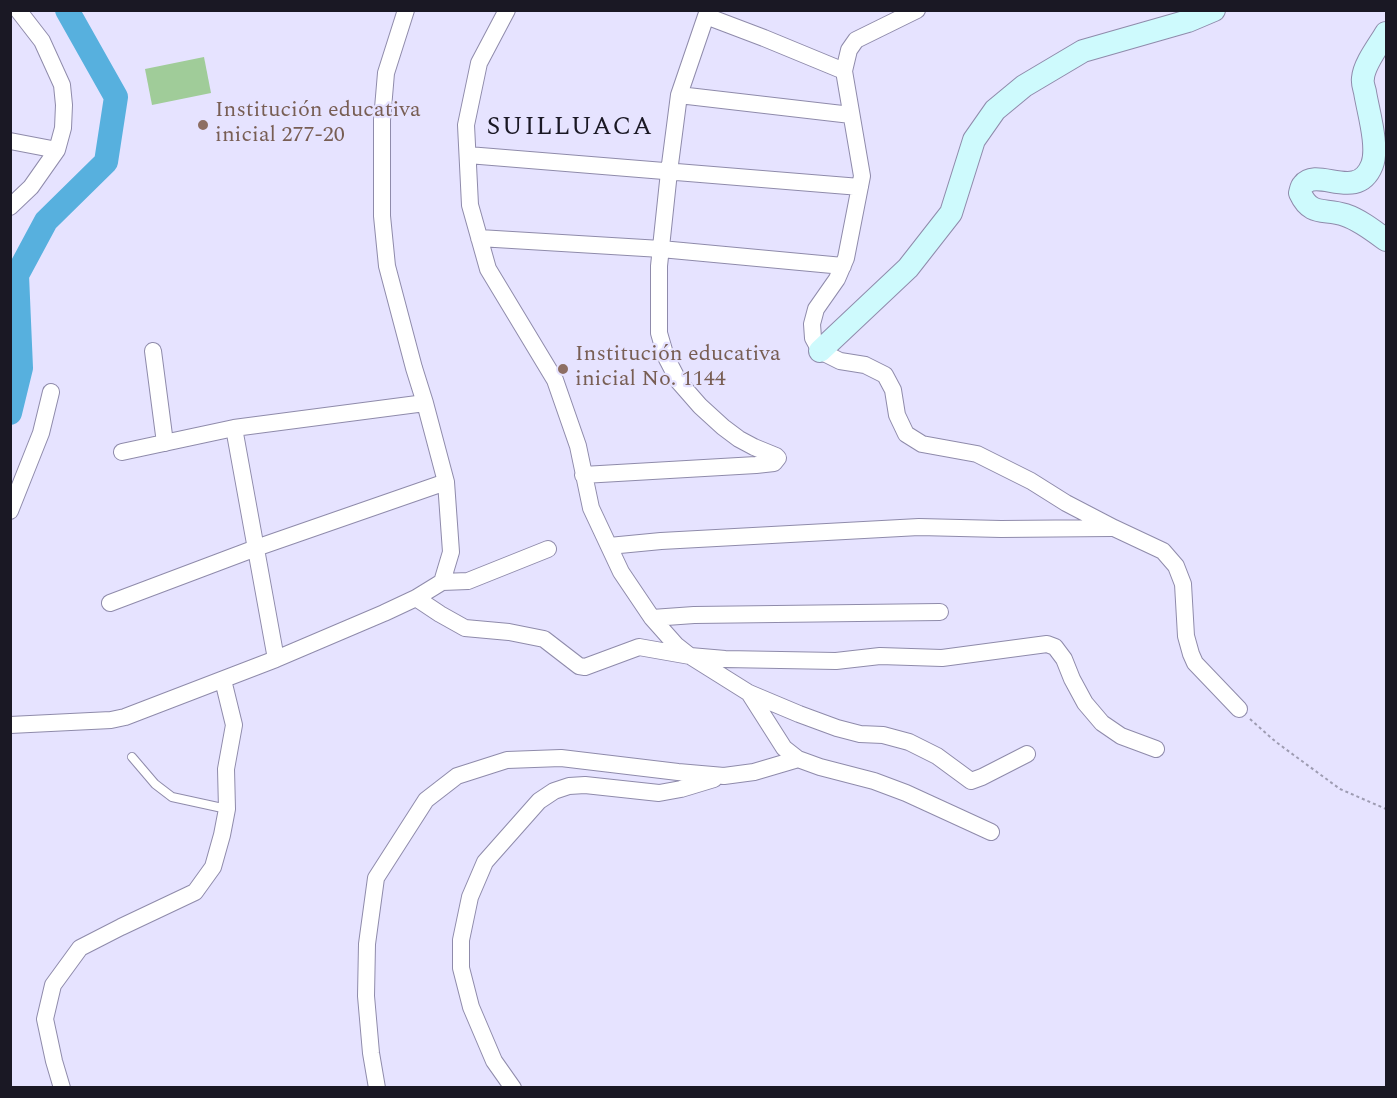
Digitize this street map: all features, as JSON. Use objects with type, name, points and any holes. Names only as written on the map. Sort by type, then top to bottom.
[{"type":"street","points":[[10,207],[32,187],[57,150],[63,128],[64,105],[62,85],[42,41],[18,10]]},
{"type":"street","points":[[406,10],[386,73],[382,120],[382,216],[387,266],[446,483],[451,552],[442,582]]},
{"type":"street","points":[[507,10],[479,63],[466,125],[470,205],[488,269],[555,380],[578,446],[591,508],[621,572],[652,618],[690,657],[749,693],[837,728],[860,734],[883,735],[909,742],[937,756],[971,781],[1027,754]]},
{"type":"street","points":[[917,10],[856,40],[849,50],[844,71],[862,176],[843,266],[837,279],[816,309],[812,324],[813,338],[820,351],[840,361],[866,365],[885,375],[892,390],[897,415],[906,434],[922,444],[977,454],[1141,542],[1163,550],[1176,566],[1183,584],[1186,636],[1191,654],[1196,663],[1239,709]]},
{"type":"street","points":[[820,351],[908,268],[951,213],[974,140],[995,110],[1024,86],[1083,51],[1188,21],[1214,10]]},
{"type":"street","points":[[583,475],[756,465],[774,463],[778,458],[739,439],[700,406],[679,382],[666,357],[659,333],[659,266],[680,95],[708,13],[844,71]]},
{"type":"street","points":[[1386,33],[1369,61],[1363,77],[1374,148],[1372,165],[1364,177],[1351,184],[1311,179],[1303,184],[1300,193],[1305,204],[1314,209],[1345,215],[1386,240]]},
{"type":"street","points":[[680,95],[851,115]]},
{"type":"street","points":[[10,141],[57,150]]},
{"type":"street","points":[[468,154],[860,187]]},
{"type":"street","points":[[479,238],[661,249],[843,266]]},
{"type":"street","points":[[153,351],[165,443]]},
{"type":"street","points":[[10,511],[41,434],[51,392]]},
{"type":"street","points":[[122,452],[234,428],[425,403]]},
{"type":"street","points":[[234,428],[276,659]]},
{"type":"street","points":[[110,603],[256,548],[446,483]]},
{"type":"street","points":[[609,546],[661,541],[919,527],[1114,528]]},
{"type":"street","points":[[10,725],[111,720],[125,717],[276,659],[416,598],[442,582],[468,580],[548,549]]},
{"type":"street","points":[[416,598],[465,628],[509,632],[544,639],[579,666],[585,667],[639,647],[690,657],[836,660],[880,656],[942,658],[1047,644],[1055,647],[1064,659],[1085,704],[1102,723],[1121,736],[1156,749]]},
{"type":"street","points":[[652,618],[694,615],[939,612]]},
{"type":"street","points":[[62,1088],[45,1019],[54,985],[80,948],[195,892],[213,867],[227,809],[226,768],[234,726],[223,680]]},
{"type":"street","points":[[749,693],[784,748],[798,759],[906,793],[991,832]]},
{"type":"street","points":[[377,1088],[371,1053],[366,996],[367,944],[376,878],[426,800],[458,776],[507,760],[561,758],[724,776]]},
{"type":"street","points":[[513,1088],[494,1061],[471,1007],[461,968],[461,940],[470,897],[485,862],[539,801],[554,791],[568,786],[585,785],[659,793],[724,776],[754,772],[798,759]]},
{"type":"lane","points":[[132,757],[155,784],[172,796],[227,809]]},
{"type":"path","points":[[1239,709],[1275,742],[1340,789],[1386,809]]},
{"type":"green space","points":[[204,57],[211,93],[152,105],[145,69]]},
{"type":"waterway","points":[[10,413],[21,368],[17,275],[46,221],[106,162],[116,97],[67,10]]},
{"type":"place","name":"Institución educativa inicial 277-20","points":[[203,125]]},
{"type":"place","name":"Institución educativa inicial No. 1144","points":[[563,369]]},
{"type":"district","name":"SUILLUACA","points":[[570,129]]}]
